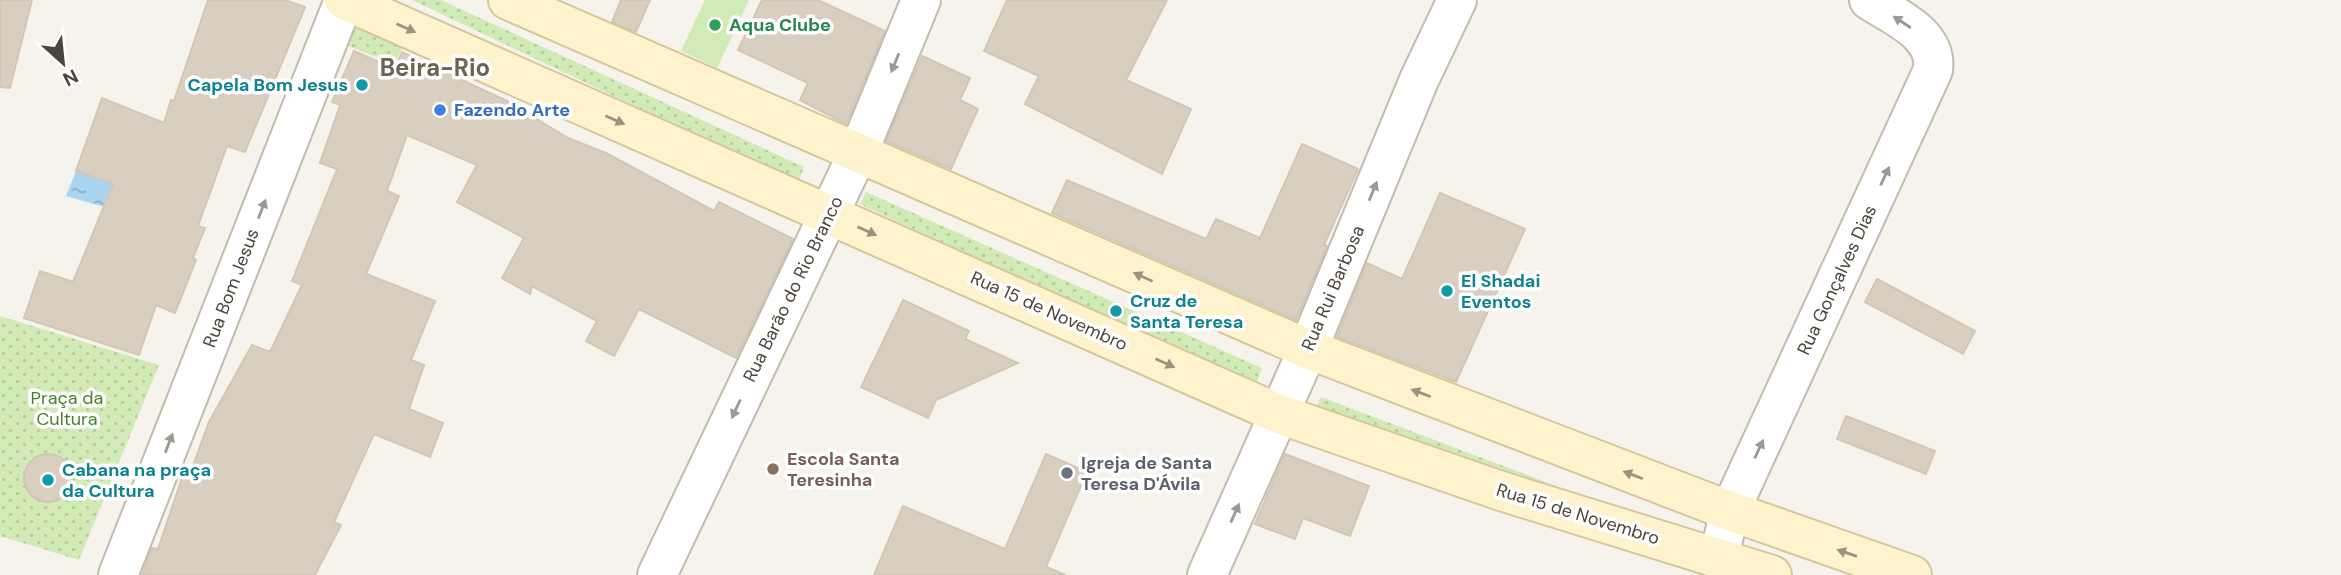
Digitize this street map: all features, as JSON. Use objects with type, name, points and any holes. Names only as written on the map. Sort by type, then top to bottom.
[{"type":"main road","name":"Rua 15 de Novembro","points":[[344,0],[1279,414],[1715,566],[1772,575]]},
{"type":"main road","points":[[508,0],[1308,349],[1731,511],[1912,575]]},
{"type":"street","name":"Rua Bom Jesus","points":[[118,575],[344,0]]},
{"type":"street","name":"Rua Barão do Rio Branco","points":[[657,575],[858,153],[921,0]]},
{"type":"street","name":"Rua Rui Barbosa","points":[[1207,575],[1308,349],[1419,80],[1457,0]]},
{"type":"street","name":"Rua Gonçalves Dias","points":[[1715,566],[1731,511],[1933,70],[1935,58],[1931,47],[1918,32],[1869,0]]},
{"type":"green space","points":[[412,0],[441,0],[804,167],[798,184]]},
{"type":"green space","name":"Aqua Clube","points":[[705,0],[749,0],[717,68],[681,51]]},
{"type":"green space","points":[[356,17],[406,39],[395,64],[343,44]]},
{"type":"green space","points":[[866,192],[1262,368],[1254,390],[860,204]]},
{"type":"green space","name":"Praça da Cultura","points":[[0,316],[159,365],[79,560],[0,536]]},
{"type":"green space","points":[[1321,397],[1705,542],[1314,413]]},
{"type":"water","points":[[76,171],[120,186],[111,209],[66,196]]},
{"type":"building","points":[[0,0],[32,0],[10,88],[0,87]]},
{"type":"building","points":[[208,0],[285,0],[305,7],[245,152],[227,146],[198,226],[205,228],[193,258],[196,260],[175,313],[156,305],[139,355],[24,318],[40,271],[73,282],[113,184],[76,171],[102,98],[164,123]]},
{"type":"building","points":[[621,0],[650,0],[636,32],[612,22]]},
{"type":"building","points":[[762,0],[818,0],[885,31],[846,124],[800,100],[808,83],[738,50]]},
{"type":"building","points":[[1007,0],[1167,0],[1126,80],[1191,109],[1162,174],[1025,104],[1039,76],[984,51]]},
{"type":"building","points":[[354,51],[395,69],[402,52],[507,101],[568,138],[606,153],[714,211],[719,202],[793,239],[736,358],[639,309],[614,356],[586,341],[597,321],[532,286],[530,294],[502,278],[524,238],[457,202],[477,165],[407,135],[387,191],[399,196],[366,274],[435,301],[411,360],[424,365],[409,409],[443,423],[430,457],[374,434],[334,522],[341,525],[315,575],[142,575],[152,548],[158,549],[185,469],[191,471],[209,422],[252,345],[270,352],[302,285],[292,281],[337,169],[320,163],[340,105],[332,102]]},
{"type":"building","points":[[922,56],[970,78],[960,100],[978,109],[951,169],[886,141]]},
{"type":"building","points":[[1302,144],[1358,169],[1324,245],[1327,246],[1296,320],[1052,213],[1067,180],[1206,239],[1216,219],[1260,238]]},
{"type":"building","name":"El Shadai Eventos","points":[[1440,193],[1525,229],[1456,382],[1337,337],[1367,263],[1402,279]]},
{"type":"building","points":[[1877,279],[1975,331],[1963,354],[1865,302]]},
{"type":"building","points":[[903,300],[969,331],[965,339],[1018,363],[936,400],[928,418],[861,387]]},
{"type":"building","points":[[1846,416],[1935,451],[1926,474],[1837,439]]},
{"type":"building","name":"Cabana na praça da Cultura","points":[[48,454],[65,461],[72,478],[65,495],[48,502],[31,495],[24,478],[31,461]]},
{"type":"building","points":[[1046,454],[1087,472],[1046,567],[1066,575],[874,575],[903,506],[1005,549]]},
{"type":"building","points":[[1285,454],[1369,486],[1350,536],[1303,518],[1295,539],[1255,524]]},
{"type":"place","name":"Aqua Clube","points":[[715,25]]},
{"type":"place","name":"Capela Bom Jesus","points":[[362,85]]},
{"type":"place","name":"Fazendo Arte","points":[[440,110]]},
{"type":"place","name":"El Shadai Eventos","points":[[1447,291]]},
{"type":"place","name":"Cruz de Santa Teresa","points":[[1116,311]]},
{"type":"place","name":"Escola Santa Teresinha","points":[[773,469]]},
{"type":"place","name":"Igreja de Santa Teresa D'Ávila","points":[[1067,473]]},
{"type":"place","name":"Cabana na praça da Cultura","points":[[48,480]]},
{"type":"district","name":"Beira-Rio","points":[[435,68]]}]
